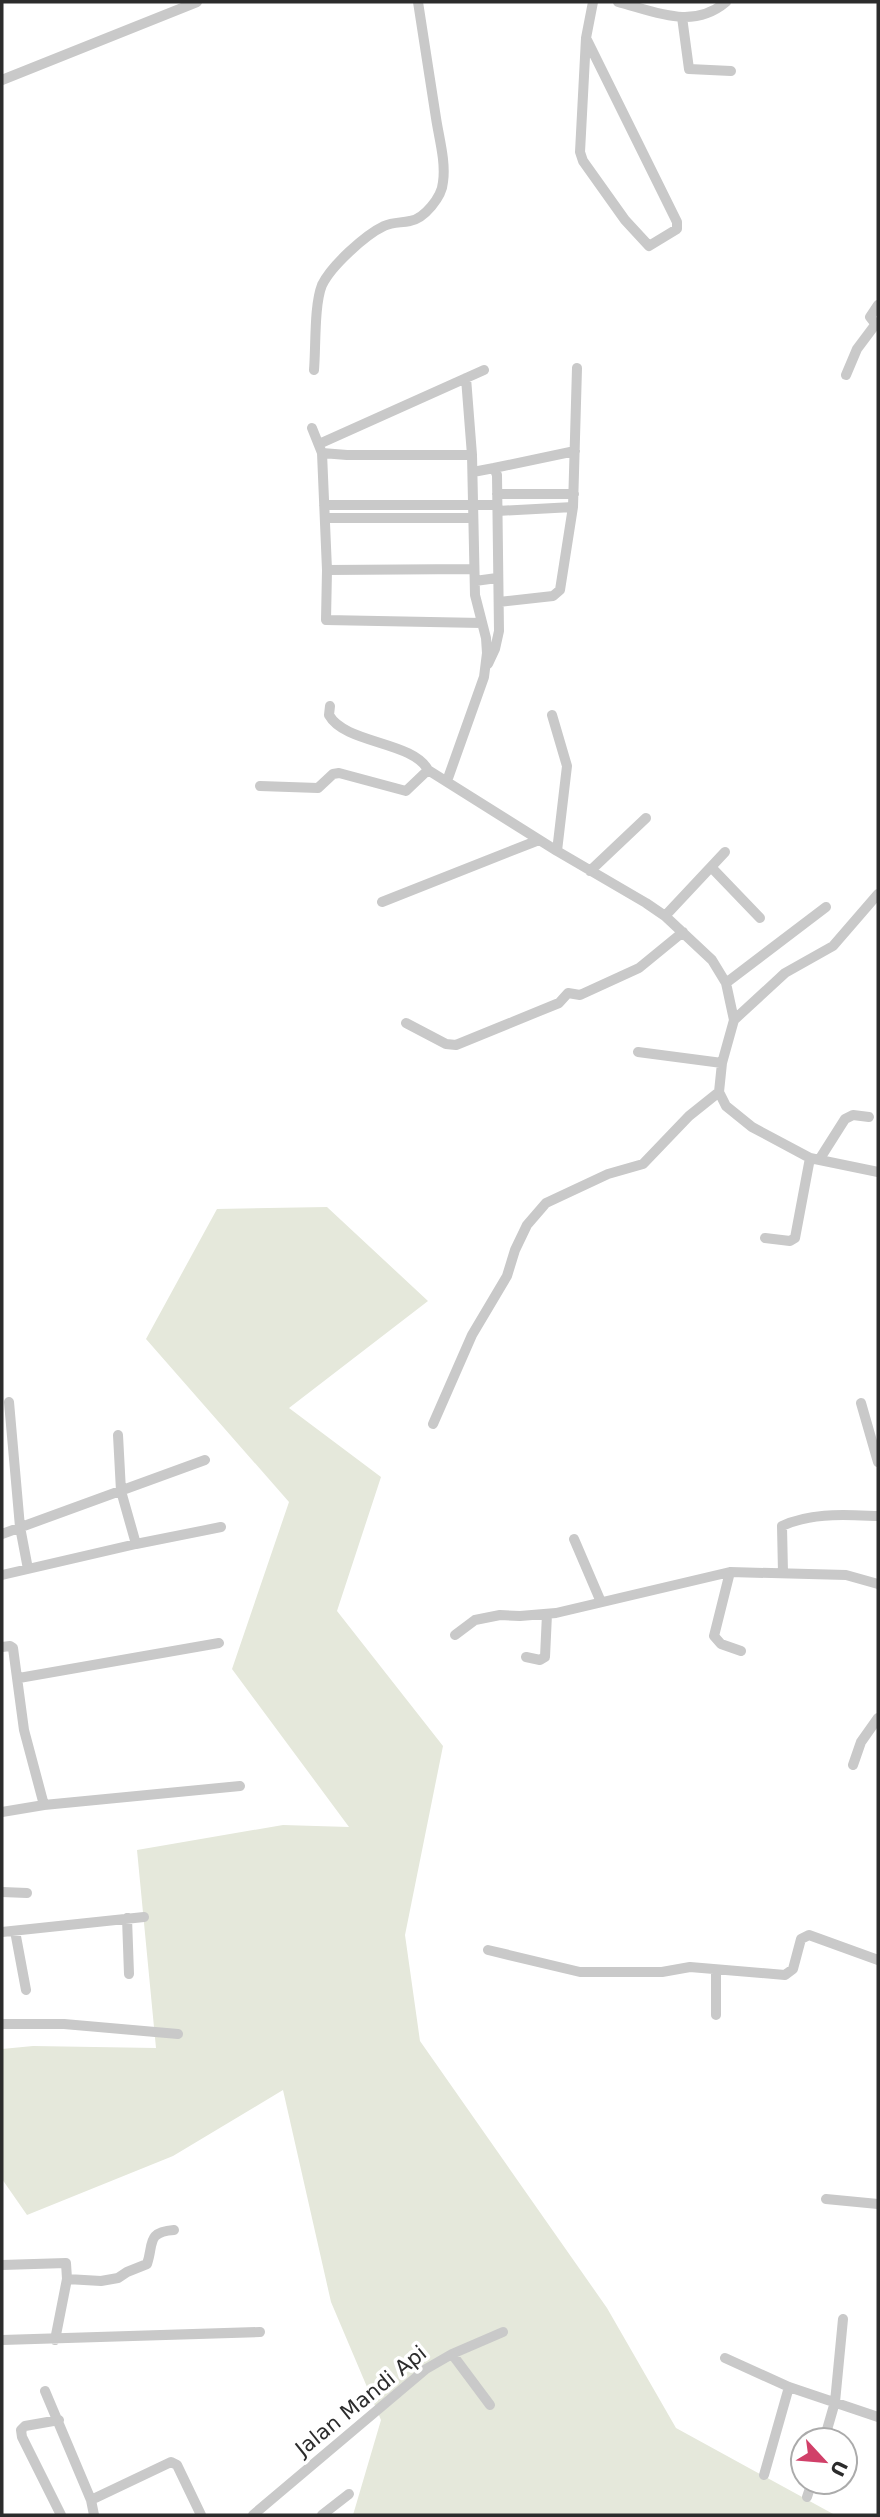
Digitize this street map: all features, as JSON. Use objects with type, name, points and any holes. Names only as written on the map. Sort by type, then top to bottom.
[{"type":"street","points":[[2,80],[197,2]]},
{"type":"street","points":[[314,370],[316,302],[323,282],[339,262],[381,227],[393,222],[412,221],[423,215],[439,194],[443,183],[441,146],[418,2]]},
{"type":"street","points":[[586,38],[677,222],[677,229],[649,246],[625,220],[583,161],[580,152],[586,38],[593,2]]},
{"type":"street","points":[[618,2],[692,18],[711,13],[726,2]]},
{"type":"street","points":[[682,17],[689,69],[731,71]]},
{"type":"street","points":[[846,375],[857,349],[876,326],[870,315],[878,304]]},
{"type":"street","points":[[499,602],[559,593],[573,507],[577,368]]},
{"type":"street","points":[[320,448],[484,370]]},
{"type":"street","points":[[447,781],[485,668],[486,638],[476,603],[474,472],[466,378]]},
{"type":"street","points":[[312,428],[320,448],[327,570],[325,618],[328,622],[482,624]]},
{"type":"street","points":[[320,448],[347,455],[472,455]]},
{"type":"street","points":[[474,472],[575,451]]},
{"type":"street","points":[[485,668],[491,659],[499,631],[498,504],[495,468]]},
{"type":"street","points":[[324,505],[473,506],[574,494]]},
{"type":"street","points":[[498,504],[573,507]]},
{"type":"street","points":[[325,519],[473,518]]},
{"type":"street","points":[[327,570],[474,569]]},
{"type":"street","points":[[475,581],[497,578]]},
{"type":"street","points":[[330,706],[329,715],[338,727],[390,746],[423,762],[428,770],[665,916],[712,960],[726,983],[734,1020],[722,1063],[719,1092],[726,1106],[752,1127],[814,1159],[878,1172]]},
{"type":"street","points":[[552,715],[567,766],[557,851]]},
{"type":"street","points":[[260,786],[318,788],[333,774],[339,773],[406,791],[428,770]]},
{"type":"street","points":[[590,871],[646,818]]},
{"type":"street","points":[[382,902],[539,839]]},
{"type":"street","points":[[665,916],[725,852]]},
{"type":"street","points":[[711,867],[760,918]]},
{"type":"street","points":[[734,1020],[785,973],[833,946],[878,894]]},
{"type":"street","points":[[726,983],[826,906]]},
{"type":"street","points":[[407,1023],[446,1044],[456,1045],[559,1003],[566,994],[580,995],[639,968],[682,932]]},
{"type":"street","points":[[638,1052],[722,1063]]},
{"type":"street","points":[[433,1424],[472,1335],[507,1276],[527,1225],[546,1203],[608,1174],[642,1164],[689,1116],[719,1092]]},
{"type":"street","points":[[765,1238],[790,1241],[795,1238],[814,1159],[845,1119],[853,1115],[869,1117]]},
{"type":"street","points":[[9,1402],[20,1527],[28,1569]]},
{"type":"street","points":[[861,1403],[878,1462]]},
{"type":"street","points":[[118,1435],[121,1491],[136,1544]]},
{"type":"street","points":[[2,1534],[205,1460]]},
{"type":"street","points":[[783,1573],[782,1526],[813,1517],[878,1516]]},
{"type":"street","points":[[2,1575],[222,1527]]},
{"type":"street","points":[[574,1539],[601,1602]]},
{"type":"street","points":[[730,1572],[714,1636],[721,1644],[741,1651]]},
{"type":"street","points":[[455,1635],[475,1620],[500,1615],[547,1614],[730,1572],[846,1575],[878,1584]]},
{"type":"street","points":[[526,1657],[540,1660],[545,1657],[547,1614]]},
{"type":"street","points":[[19,1678],[219,1643]]},
{"type":"street","points":[[2,1647],[13,1648],[24,1730],[44,1805]]},
{"type":"street","points":[[853,1765],[861,1742],[878,1718]]},
{"type":"street","points":[[2,1812],[44,1805],[240,1786]]},
{"type":"street","points":[[2,1892],[27,1893]]},
{"type":"street","points":[[2,1932],[144,1917]]},
{"type":"street","points":[[127,1918],[129,1975]]},
{"type":"street","points":[[15,1931],[26,1990]]},
{"type":"street","points":[[488,1950],[580,1972],[662,1972],[690,1968],[785,1975],[793,1969],[801,1938],[809,1935],[878,1960]]},
{"type":"street","points":[[716,1970],[716,2015]]},
{"type":"street","points":[[2,2024],[64,2024],[178,2034]]},
{"type":"street","points":[[825,2199],[878,2204]]},
{"type":"street","points":[[66,2279],[102,2281],[120,2277],[147,2264],[152,2239],[158,2233],[174,2230]]},
{"type":"street","points":[[2,2265],[65,2262],[66,2279],[55,2340]]},
{"type":"street","points":[[828,2426],[835,2402],[843,2319]]},
{"type":"street","points":[[2,2340],[260,2332]]},
{"type":"street","name":"Jalan Mandi Api","points":[[253,2515],[426,2369],[452,2354],[503,2332]]},
{"type":"street","points":[[452,2354],[490,2405]]},
{"type":"street","points":[[725,2358],[789,2387],[878,2417]]},
{"type":"street","points":[[764,2474],[789,2387]]},
{"type":"street","points":[[45,2391],[91,2500],[94,2515]]},
{"type":"street","points":[[59,2420],[25,2426],[21,2430],[61,2515]]},
{"type":"street","points":[[91,2500],[171,2462],[177,2465],[201,2515]]},
{"type":"street","points":[[323,2515],[349,2494]]},
{"type":"shaded area","points":[[327,1207],[428,1301],[289,1408],[381,1477],[337,1611],[443,1746],[405,1935],[420,2041],[607,2308],[676,2428],[789,2490],[789,2496],[800,2496],[835,2515],[353,2515],[381,2420],[331,2302],[283,2090],[173,2156],[27,2215],[2,2179],[2,2049],[33,2046],[156,2048],[137,1850],[283,1825],[349,1827],[232,1669],[289,1502],[146,1339],[217,1209]]}]
